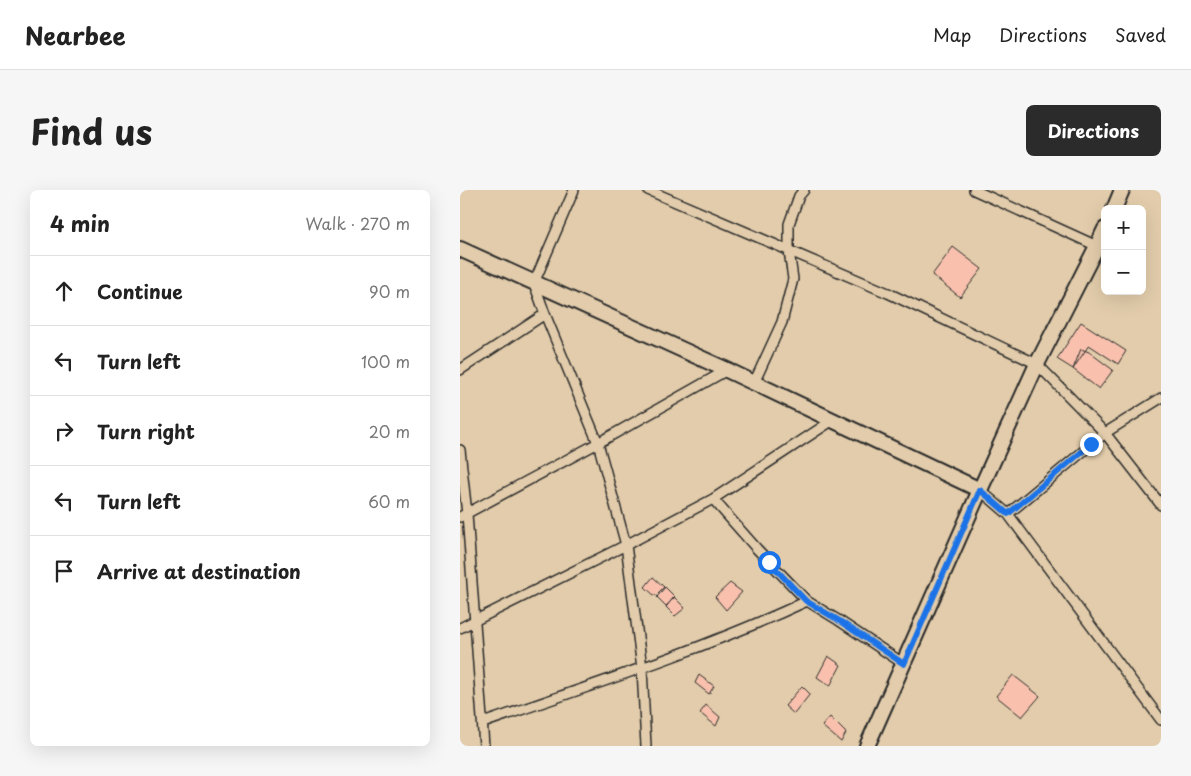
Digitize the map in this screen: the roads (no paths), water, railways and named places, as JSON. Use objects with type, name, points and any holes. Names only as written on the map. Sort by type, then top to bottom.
[{"type":"street","points":[[574,190],[534,283],[598,443],[626,545],[642,668],[646,746]]},
{"type":"street","points":[[648,190],[888,293],[1037,364],[1105,433],[1161,505]]},
{"type":"street","points":[[754,383],[782,322],[793,279],[789,251],[789,224],[799,196],[804,190]]},
{"type":"street","points":[[974,190],[1097,246]]},
{"type":"street","points":[[1116,205],[1122,190]]},
{"type":"street","points":[[867,746],[1037,364],[1101,238]]},
{"type":"street","points":[[460,249],[727,370],[980,490],[1008,514],[1161,720]]},
{"type":"street","points":[[460,370],[545,314]]},
{"type":"street","points":[[463,515],[598,443],[727,370]]},
{"type":"street","points":[[1008,514],[1105,433],[1161,398]]},
{"type":"street","points":[[460,628],[626,545],[712,499],[833,420]]},
{"type":"street","points":[[460,450],[463,515],[475,621],[484,746]]},
{"type":"street","points":[[712,499],[806,601],[904,664]]},
{"type":"street","points":[[483,723],[642,668],[764,621],[806,601]]}]
